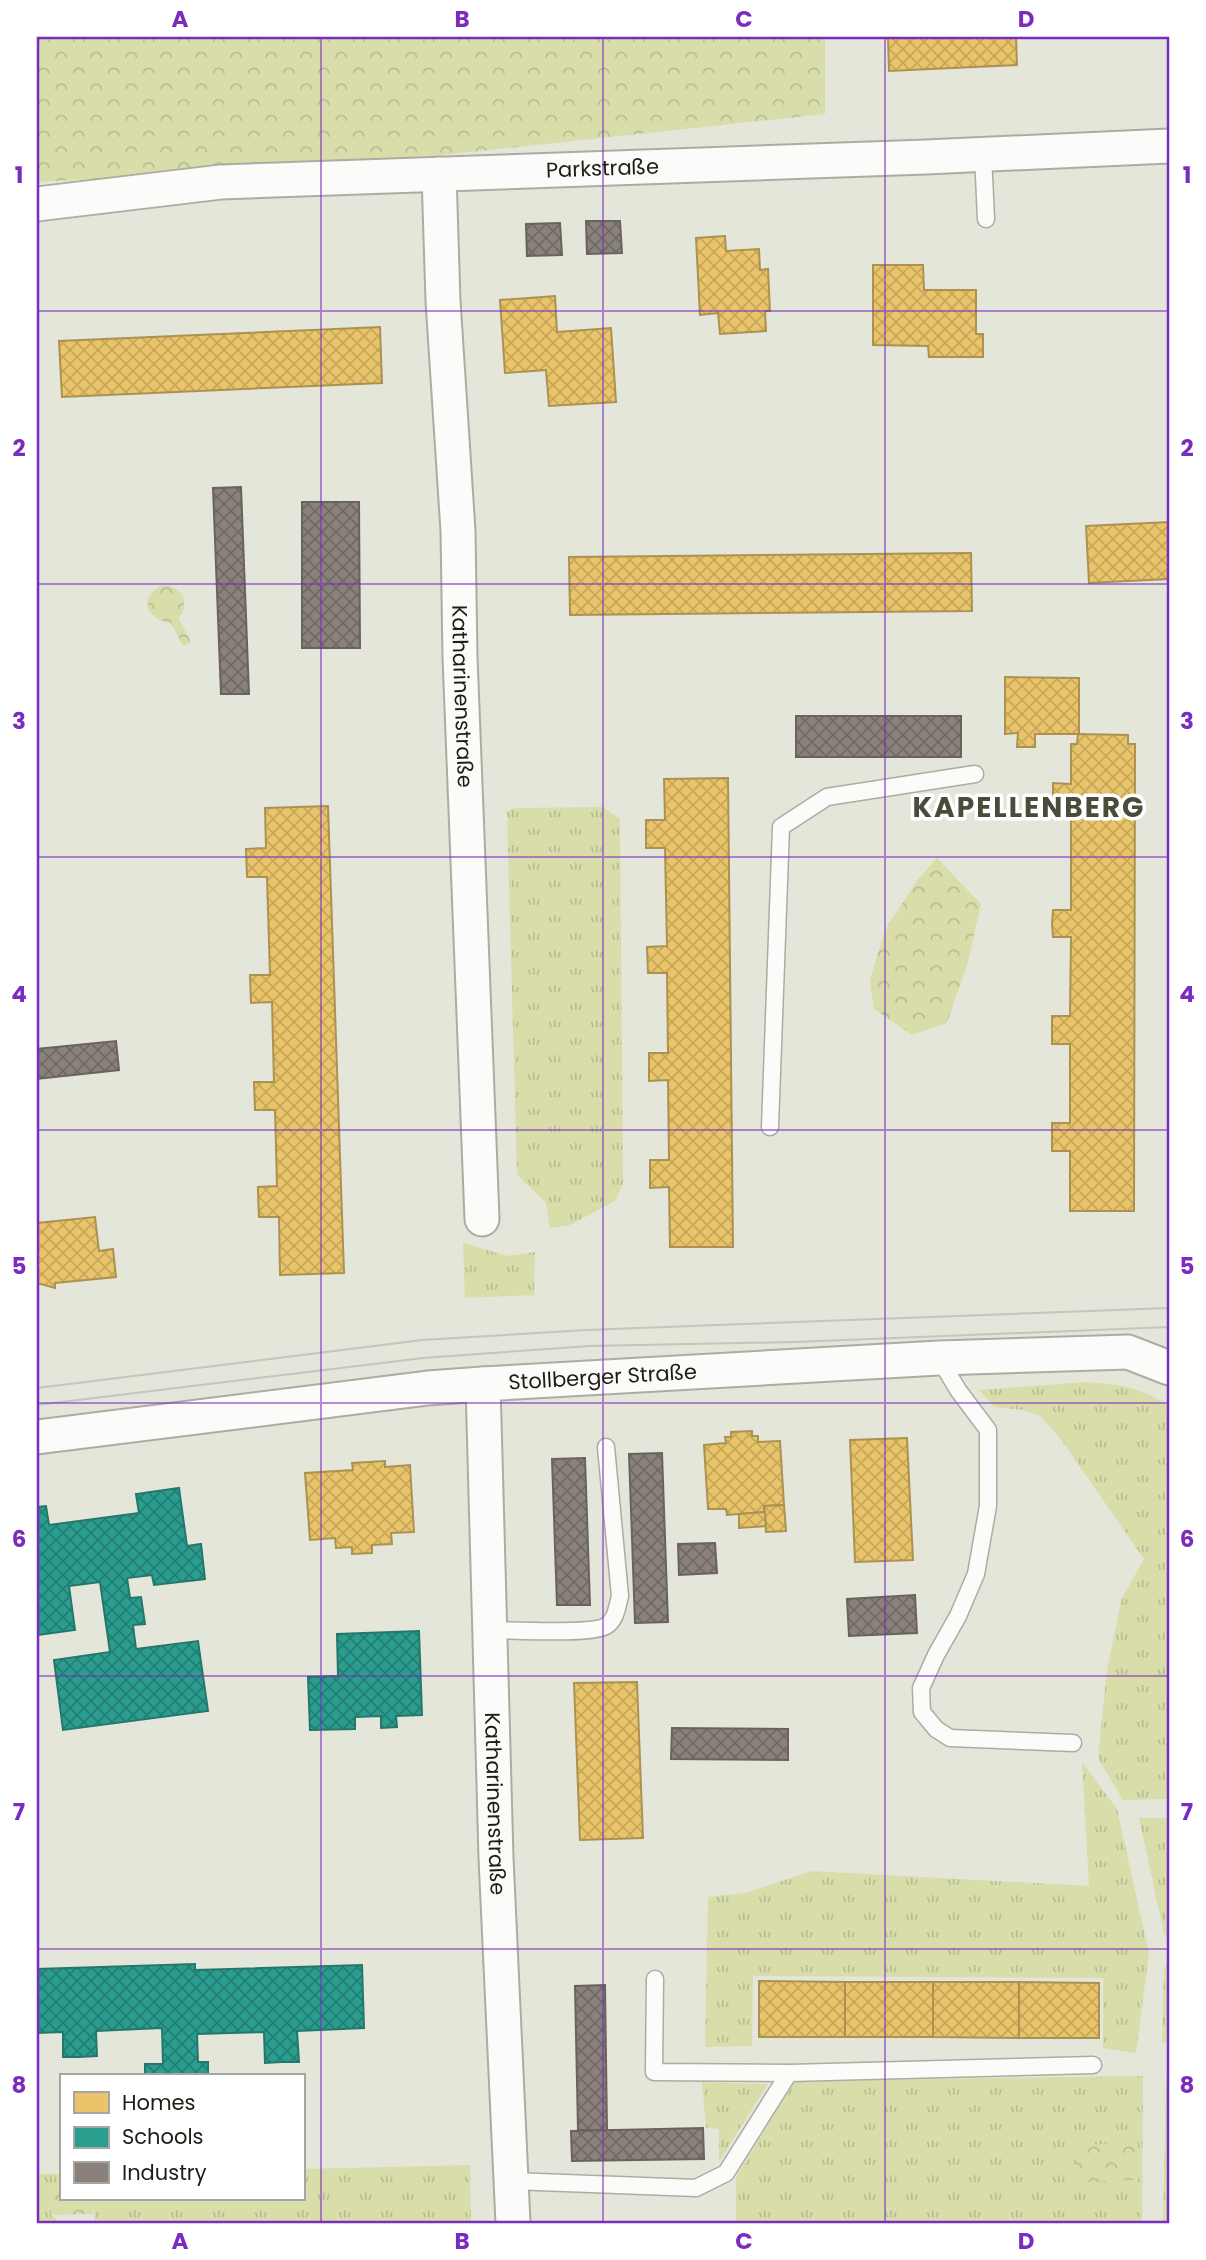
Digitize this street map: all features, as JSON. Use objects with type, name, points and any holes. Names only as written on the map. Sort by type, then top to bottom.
[{"type":"street","name":"Parkstraße","points":[[37,204],[221,182],[1169,146]]},
{"type":"street","name":"Katharinenstraße","points":[[439,174],[443,301],[458,531],[460,657],[482,1219]]},
{"type":"street","name":"Stollberger Straße","points":[[37,1437],[428,1388],[484,1384],[939,1359],[1128,1352],[1169,1368]]},
{"type":"street","name":"Katharinenstraße","points":[[484,1384],[496,1858],[513,2223]]},
{"type":"lane","points":[[983,155],[986,219]]},
{"type":"lane","points":[[770,1127],[781,827],[827,797],[975,774]]},
{"type":"lane","points":[[939,1359],[988,1430],[988,1506],[975,1574],[958,1616],[921,1688],[922,1713],[936,1729],[950,1738],[1073,1743]]},
{"type":"lane","points":[[489,1630],[584,1631],[606,1626],[614,1617],[620,1597],[606,1447]]},
{"type":"lane","points":[[655,1979],[654,2072],[789,2073],[1093,2065]]},
{"type":"lane","points":[[512,2181],[696,2188],[726,2173],[789,2073]]},
{"type":"green space","points":[[37,37],[825,37],[825,114],[320,168],[37,182]]},
{"type":"green space","points":[[163,585],[176,589],[183,596],[184,607],[179,619],[191,642],[183,646],[171,623],[155,617],[148,607],[150,595]]},
{"type":"green space","points":[[603,807],[620,819],[623,1184],[615,1201],[570,1225],[550,1228],[546,1203],[517,1175],[507,812],[513,808]]},
{"type":"green space","points":[[937,858],[981,904],[968,962],[947,1023],[912,1035],[874,1009],[870,980],[885,930],[918,879]]},
{"type":"green space","points":[[463,1243],[508,1256],[535,1252],[534,1295],[465,1298]]},
{"type":"green space","points":[[1085,1382],[1129,1388],[1148,1394],[1169,1406],[1169,1799],[1123,1800],[1098,1758],[1107,1669],[1122,1598],[1144,1559],[1060,1438],[1040,1416],[1023,1410],[994,1407],[979,1390]]},
{"type":"green space","points":[[1082,1762],[1117,1809],[1149,1953],[1136,2053],[1103,2048],[1103,1978],[753,1976],[752,2046],[705,2047],[708,1897],[745,1893],[812,1871],[1089,1886]]},
{"type":"green space","points":[[1139,1818],[1169,1818],[1169,1933],[1165,1938]]},
{"type":"green space","points":[[1169,1952],[1169,2043],[1162,2043],[1164,1971]]},
{"type":"green space","points":[[1143,2076],[1142,2223],[736,2223],[736,2177],[795,2081]]},
{"type":"green space","points":[[1166,2077],[1169,2077],[1169,2223],[1163,2223]]},
{"type":"green space","points":[[702,2082],[768,2084],[719,2162],[719,2129],[706,2128]]},
{"type":"green space","points":[[1138,2143],[1138,2180],[1077,2182],[1075,2145]]},
{"type":"green space","points":[[470,2165],[471,2223],[95,2223],[93,2200],[304,2200],[304,2169]]},
{"type":"green space","points":[[37,2174],[60,2174],[60,2185],[50,2186],[51,2215],[61,2223],[37,2223]]},
{"type":"green space","points":[[50,2185],[60,2185],[60,2200],[93,2200],[93,2214],[51,2215]]},
{"type":"building: Homes","points":[[888,37],[1016,37],[1017,65],[889,71]]},
{"type":"building: Homes","points":[[725,236],[726,251],[759,249],[760,270],[768,269],[770,311],[765,311],[766,331],[720,334],[718,313],[700,315],[696,238]]},
{"type":"building: Homes","points":[[873,265],[923,265],[924,290],[976,290],[976,334],[983,334],[983,357],[929,357],[928,346],[873,345]]},
{"type":"building: Homes","points":[[555,296],[557,332],[611,328],[616,402],[549,406],[546,370],[505,373],[500,300]]},
{"type":"building: Homes","points":[[380,327],[382,383],[62,397],[59,341]]},
{"type":"building: Homes","points":[[1169,522],[1169,579],[1089,583],[1086,526]]},
{"type":"building: Homes","points":[[971,553],[972,611],[570,615],[569,557]]},
{"type":"building: Homes","points":[[1005,677],[1079,678],[1079,734],[1035,734],[1035,747],[1017,747],[1018,733],[1005,734]]},
{"type":"building: Homes","points":[[1078,734],[1128,735],[1128,744],[1135,744],[1134,1211],[1070,1211],[1070,1151],[1052,1151],[1052,1123],[1070,1123],[1070,1044],[1052,1044],[1052,1016],[1070,1016],[1071,937],[1053,937],[1053,910],[1071,910],[1071,811],[1053,811],[1053,783],[1071,784],[1071,744],[1077,744]]},
{"type":"building: Homes","points":[[728,778],[733,1247],[670,1247],[669,1187],[650,1188],[650,1160],[669,1160],[668,1080],[649,1081],[649,1053],[668,1053],[667,973],[648,973],[647,947],[667,946],[665,848],[646,848],[646,820],[665,820],[664,779]]},
{"type":"building: Homes","points":[[328,806],[344,1273],[280,1275],[279,1217],[259,1217],[258,1193],[258,1187],[277,1186],[275,1110],[255,1110],[254,1082],[274,1082],[272,1002],[251,1003],[250,975],[270,975],[267,877],[247,877],[246,849],[266,848],[265,808]]},
{"type":"building: Homes","points":[[95,1217],[99,1251],[113,1249],[116,1277],[55,1283],[55,1288],[37,1283],[37,1223]]},
{"type":"building: Homes","points":[[752,1431],[752,1436],[758,1436],[758,1442],[780,1441],[784,1505],[764,1506],[765,1512],[727,1515],[726,1509],[708,1509],[704,1445],[726,1443],[725,1437],[731,1437],[731,1432]]},
{"type":"building: Homes","points":[[907,1438],[913,1560],[855,1562],[850,1440]]},
{"type":"building: Homes","points":[[385,1461],[385,1467],[410,1465],[414,1532],[391,1533],[392,1544],[372,1545],[372,1553],[352,1554],[352,1547],[336,1548],[335,1538],[310,1540],[305,1473],[353,1470],[352,1463]]},
{"type":"building: Homes","points":[[784,1505],[786,1531],[766,1532],[764,1506]]},
{"type":"building: Homes","points":[[765,1512],[766,1526],[739,1528],[739,1514]]},
{"type":"building: Homes","points":[[637,1682],[643,1838],[580,1840],[574,1683]]},
{"type":"building: Homes","points":[[759,1981],[845,1982],[845,2037],[759,2037]]},
{"type":"building: Homes","points":[[845,1982],[933,1982],[933,2037],[845,2037]]},
{"type":"building: Homes","points":[[933,1982],[1019,1982],[1019,2038],[933,2037]]},
{"type":"building: Homes","points":[[1019,1982],[1099,1983],[1099,2038],[1019,2038]]},
{"type":"building: Schools","points":[[179,1488],[187,1546],[201,1544],[205,1579],[154,1585],[152,1575],[127,1578],[130,1598],[141,1597],[145,1624],[133,1625],[136,1649],[198,1641],[208,1711],[63,1730],[54,1660],[110,1652],[100,1582],[69,1586],[75,1630],[37,1635],[37,1507],[46,1506],[49,1525],[139,1513],[136,1494]]},
{"type":"building: Schools","points":[[419,1631],[422,1715],[396,1716],[397,1727],[381,1728],[381,1716],[355,1717],[355,1729],[310,1730],[308,1677],[338,1676],[337,1634]]},
{"type":"building: Schools","points":[[195,1964],[195,1970],[362,1965],[364,2028],[297,2031],[299,2062],[265,2063],[264,2032],[197,2034],[198,2062],[208,2062],[208,2074],[145,2074],[145,2064],[163,2064],[162,2028],[96,2031],[97,2056],[79,2057],[63,2057],[63,2032],[37,2033],[37,1969]]},
{"type":"building: Industry","points":[[586,221],[620,221],[622,253],[587,254]]},
{"type":"building: Industry","points":[[560,223],[562,255],[527,256],[526,224]]},
{"type":"building: Industry","points":[[241,487],[249,694],[221,694],[213,488]]},
{"type":"building: Industry","points":[[302,502],[359,502],[360,648],[302,648]]},
{"type":"building: Industry","points":[[796,716],[961,716],[961,757],[796,757]]},
{"type":"building: Industry","points":[[116,1041],[119,1070],[37,1079],[37,1049]]},
{"type":"building: Industry","points":[[662,1453],[668,1622],[635,1623],[629,1454]]},
{"type":"building: Industry","points":[[585,1458],[590,1605],[557,1605],[552,1459]]},
{"type":"building: Industry","points":[[715,1543],[717,1573],[679,1575],[678,1544]]},
{"type":"building: Industry","points":[[915,1595],[917,1633],[849,1636],[847,1599]]},
{"type":"building: Industry","points":[[672,1728],[788,1729],[788,1760],[671,1759]]},
{"type":"building: Industry","points":[[605,1985],[607,2130],[578,2130],[575,1986]]},
{"type":"building: Industry","points":[[703,2128],[704,2159],[572,2161],[571,2131]]},
{"type":"tram line","points":[[37,1388],[422,1340],[586,1330],[1169,1308]]},
{"type":"tram line","points":[[37,1405],[423,1358],[589,1346],[796,1342],[1169,1327]]},
{"type":"district","name":"KAPELLENBERG","points":[[1029,807]]}]
